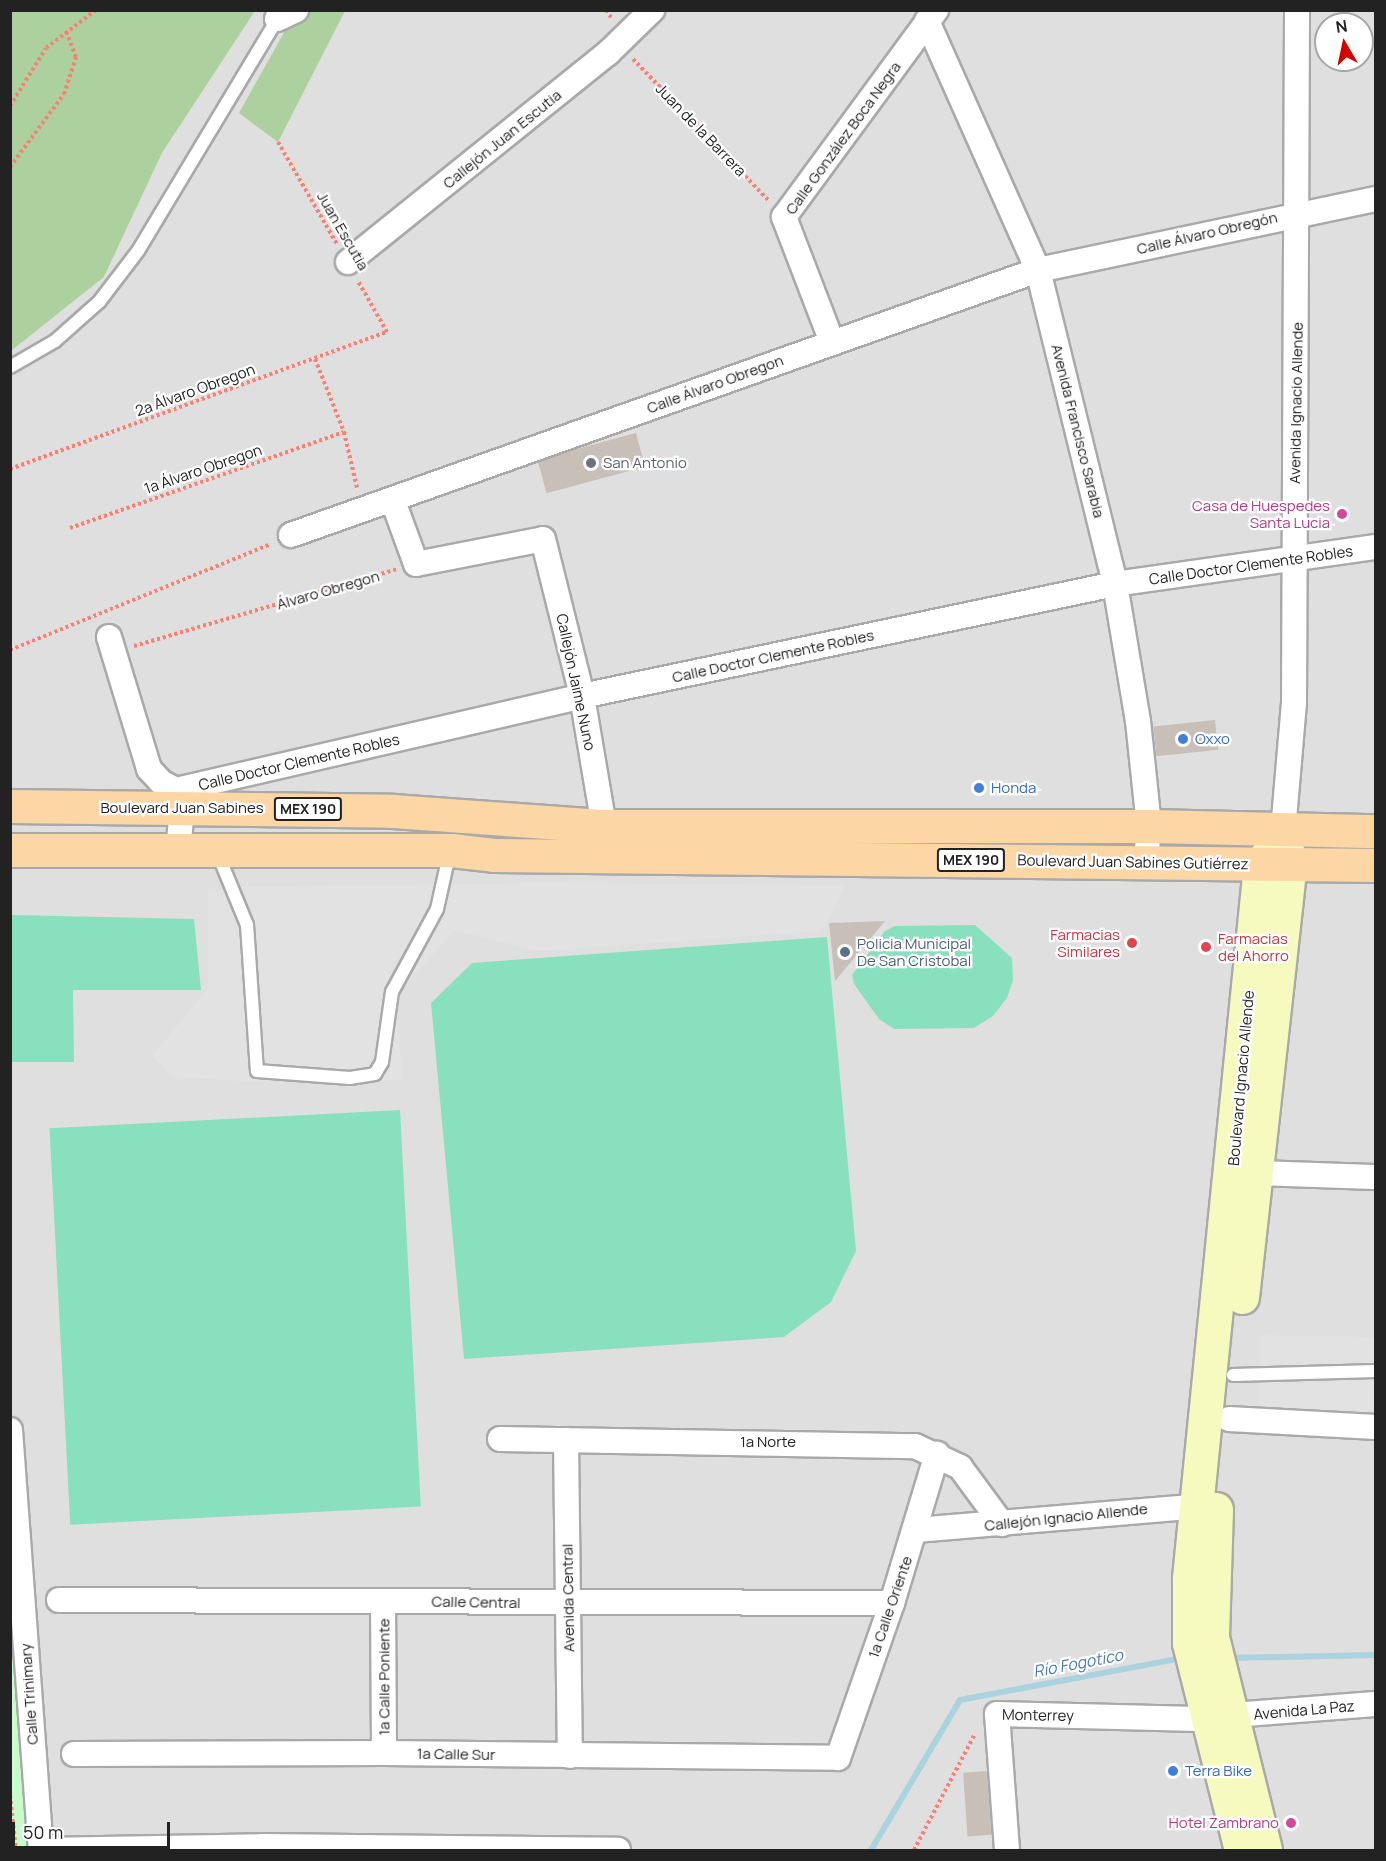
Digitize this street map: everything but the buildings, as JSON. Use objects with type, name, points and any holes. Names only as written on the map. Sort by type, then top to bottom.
[{"type":"main road","name":"Boulevard Juan Sabines","points":[[10,806],[179,799],[604,826]]},
{"type":"main road","name":"MEX 190","points":[[604,826],[1149,826],[1283,831],[1376,831]]},
{"type":"main road","name":"Boulevard Ignacio Allende","points":[[1242,1851],[1217,1709],[1200,1640],[1209,1406],[1275,865],[1283,831]]},
{"type":"main road","name":"MEX 190","points":[[10,850],[178,852],[451,850]]},
{"type":"main road","name":"Boulevard Juan Sabines Gutiérrez","points":[[451,850],[494,855],[1376,865]]},
{"type":"main road","name":"Boulevard Ignacio Allende","points":[[1206,1505],[1228,1419],[1255,1173],[1275,865]]},
{"type":"main road","name":"Boulevard Ignacio Allende","points":[[1217,1709],[1264,1851]]},
{"type":"street","name":"Callejón Juan Escutia","points":[[348,262],[617,43],[652,10]]},
{"type":"street","name":"Avenida Ignacio Allende","points":[[1283,831],[1294,703],[1298,212],[1297,10]]},
{"type":"street","name":"Calle González Boca Negra","points":[[832,342],[784,216],[932,16]]},
{"type":"street","name":"Avenida Francisco Sarabia","points":[[932,16],[1038,270],[1115,584],[1138,722],[1149,826],[1146,862]]},
{"type":"street","name":"Calle Álvaro Obregón","points":[[1038,270],[1298,212],[1376,199]]},
{"type":"street","name":"Calle Álvaro Obregon","points":[[291,536],[1038,270]]},
{"type":"street","points":[[393,501],[416,564]]},
{"type":"street","name":"Callejón Jaime Nuno","points":[[416,564],[543,539],[582,696],[604,826]]},
{"type":"street","name":"Calle Doctor Clemente Robles","points":[[179,799],[582,696],[1115,584],[1376,547]]},
{"type":"street","points":[[112,644],[149,769],[179,799],[178,852]]},
{"type":"street","points":[[1255,1173],[1376,1177]]},
{"type":"street","points":[[1228,1419],[1376,1426]]},
{"type":"street","name":"Calle Trinimary","points":[[10,1430],[41,1850]]},
{"type":"street","name":"1a Norte","points":[[500,1439],[843,1442],[915,1446],[938,1454],[960,1467],[1002,1524]]},
{"type":"street","name":"Avenida Central","points":[[566,1440],[570,1756]]},
{"type":"street","name":"1a Calle Oriente","points":[[838,1758],[892,1603],[938,1454]]},
{"type":"street","name":"Callejón Ignacio Allende","points":[[916,1530],[1206,1505]]},
{"type":"street","name":"Calle Central","points":[[59,1600],[892,1603]]},
{"type":"street","name":"1a Calle Poniente","points":[[383,1601],[384,1753]]},
{"type":"street","name":"Avenida La Paz","points":[[1217,1709],[1376,1704]]},
{"type":"street","name":"Monterrey","points":[[997,1714],[1217,1709]]},
{"type":"street","points":[[997,1714],[1007,1851]]},
{"type":"street","name":"1a Calle Sur","points":[[74,1754],[384,1753],[838,1758]]},
{"type":"street","points":[[41,1850],[547,1849],[618,1851]]},
{"type":"lane","points":[[10,367],[55,341],[99,302],[138,251],[285,13]]},
{"type":"lane","points":[[217,852],[247,925],[257,1071],[350,1078],[375,1074],[382,1062],[392,992],[437,909],[451,850]]},
{"type":"lane","points":[[1233,1375],[1376,1371]]},
{"type":"path","points":[[10,106],[46,48],[96,10]]},
{"type":"path","points":[[10,167],[64,94],[76,57],[66,31]]},
{"type":"path","name":"Juan de la Barrera","points":[[617,43],[784,216]]},
{"type":"path","name":"Juan Escutia","points":[[278,142],[387,332]]},
{"type":"path","name":"2a Álvaro Obregon","points":[[10,469],[387,332]]},
{"type":"path","points":[[315,359],[344,432],[363,512]]},
{"type":"path","name":"1a Álvaro Obregon","points":[[70,528],[344,432]]},
{"type":"path","points":[[10,650],[291,536]]},
{"type":"path","name":"Álvaro Obregon","points":[[112,644],[416,564]]},
{"type":"path","name":"Monterrey","points":[[914,1851],[983,1720],[997,1714]]},
{"type":"path","points":[[10,1795],[16,1851]]},
{"type":"shaded area","points":[[255,11],[1375,11],[1375,1850],[11,1850],[11,351],[104,277],[162,153]]},
{"type":"shaded area","points":[[540,883],[845,885],[831,916],[819,931],[539,951],[454,930],[397,996],[402,1080],[241,1081],[171,1076],[152,1056],[208,989],[208,892],[243,887]]},
{"type":"shaded area","points":[[1260,1335],[1375,1337],[1374,1411],[1259,1409]]},
{"type":"green space","points":[[11,10],[255,11],[162,153],[104,277],[11,351]]},
{"type":"green space","points":[[296,11],[345,11],[278,142],[239,113]]},
{"type":"green space","points":[[11,915],[194,919],[201,990],[73,990],[74,1062],[11,1062]]},
{"type":"green space","points":[[975,925],[1012,958],[1013,980],[1007,998],[993,1016],[974,1028],[894,1029],[879,1019],[854,984],[852,975],[885,931],[895,926]]},
{"type":"green space","points":[[827,937],[856,1251],[831,1302],[784,1337],[464,1359],[431,1003],[472,963]]},
{"type":"green space","points":[[400,1110],[421,1506],[70,1525],[49,1128]]},
{"type":"green space","points":[[10,1484],[36,1850],[11,1850]]},
{"type":"waterway","name":"Río Fogotico","points":[[1226,1658],[1376,1655]]},
{"type":"waterway","name":"Río Fogotico","points":[[871,1850],[960,1700],[1183,1658]]},
{"type":"place","name":"San Antonio","points":[[591,463]]},
{"type":"place","name":"Casa de Huespedes Santa Lucia","points":[[1342,514]]},
{"type":"place","name":"Oxxo","points":[[1183,739]]},
{"type":"place","name":"Honda","points":[[979,788]]},
{"type":"place","name":"Farmacias Similares","points":[[1132,943]]},
{"type":"place","name":"Farmacias del Ahorro","points":[[1206,947]]},
{"type":"place","name":"Policia Municipal De San Cristobal","points":[[845,952]]},
{"type":"place","name":"Terra Bike","points":[[1173,1771]]},
{"type":"place","name":"Hotel Zambrano","points":[[1291,1823]]}]
